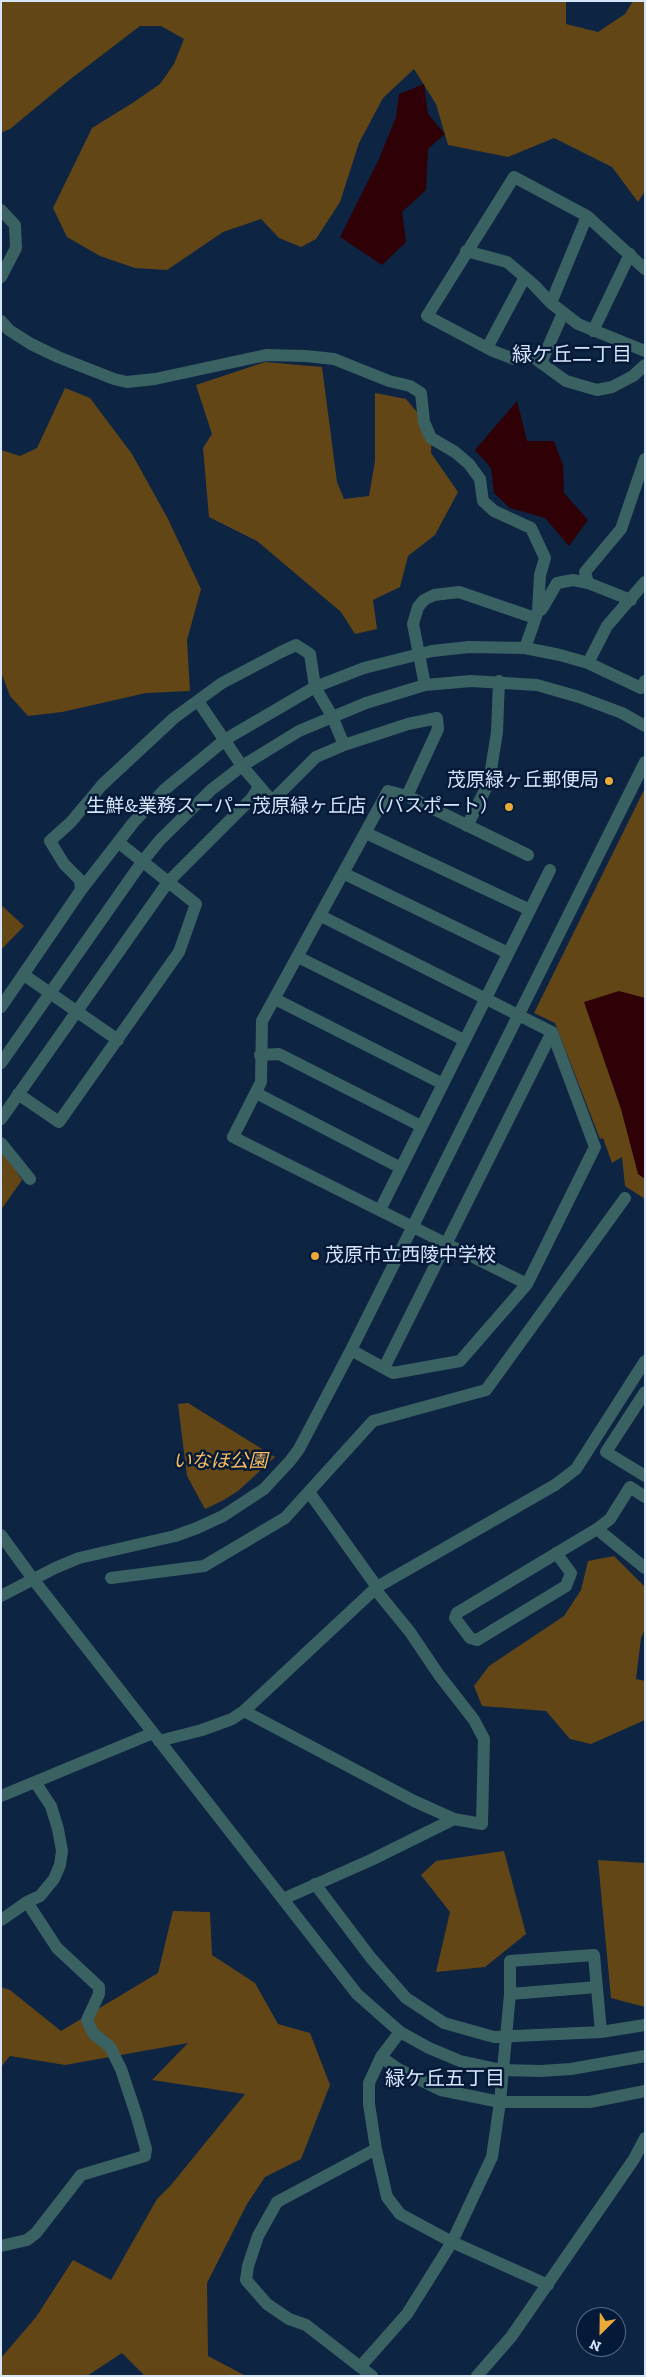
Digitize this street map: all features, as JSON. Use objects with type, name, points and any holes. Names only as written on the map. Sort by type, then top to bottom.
[{"type":"street","points":[[645,269],[587,216],[514,177],[427,316],[487,348],[514,359],[526,352],[566,381],[597,390],[612,387],[633,376],[645,365]]},
{"type":"street","points":[[1,210],[15,225],[16,248],[1,277]]},
{"type":"street","points":[[551,303],[587,216]]},
{"type":"street","points":[[466,251],[507,262],[551,303],[578,324],[645,351]]},
{"type":"street","points":[[593,331],[630,254]]},
{"type":"street","points":[[487,348],[525,278]]},
{"type":"street","points":[[542,363],[563,313]]},
{"type":"street","points":[[1,322],[9,330],[31,344],[58,357],[114,379],[128,382],[155,380],[194,369],[266,355],[276,355],[334,359],[390,381],[410,386],[421,393],[424,422],[432,438],[455,452],[469,464],[480,479],[483,501],[494,511],[531,528],[545,558],[540,575],[536,614],[525,648]]},
{"type":"street","points":[[588,583],[585,572],[621,529],[645,459]]},
{"type":"street","points":[[536,614],[542,609],[557,583],[573,580],[588,583],[631,600]]},
{"type":"street","points":[[588,662],[607,626],[645,582]]},
{"type":"street","points":[[425,685],[413,624],[415,615],[424,600],[434,595],[458,592],[536,614]]},
{"type":"street","points":[[81,890],[80,880],[64,864],[50,841],[71,822],[102,785],[174,718],[222,683],[296,646],[310,654],[315,687],[332,716],[344,744]]},
{"type":"street","points":[[1,1007],[81,890],[118,842],[164,790],[226,739],[315,687],[364,668],[419,654],[469,647],[525,648],[588,662],[641,688],[645,681]]},
{"type":"street","points":[[1,1063],[142,862],[185,814],[242,766],[299,731],[332,716],[425,685],[470,681],[537,685],[579,697],[622,713],[645,726]]},
{"type":"street","points":[[467,826],[489,782],[497,732],[499,682]]},
{"type":"street","points":[[198,701],[226,739],[242,766],[272,801],[316,757],[344,744],[408,724],[437,718],[438,729],[407,796]]},
{"type":"street","points":[[1,1596],[79,1558],[174,1536],[223,1516],[264,1489],[299,1449],[413,1227],[645,762]]},
{"type":"street","points":[[1,1119],[168,882],[250,799],[259,787]]},
{"type":"street","points":[[527,1284],[233,1137],[261,1082],[262,1021],[388,791],[407,796],[528,855]]},
{"type":"street","points":[[366,832],[530,910]]},
{"type":"street","points":[[18,1094],[59,1122],[179,952],[196,904],[118,842]]},
{"type":"street","points":[[380,1210],[550,870]]},
{"type":"street","points":[[343,873],[508,953]]},
{"type":"street","points":[[321,916],[552,1032],[594,1147],[527,1284],[460,1361],[393,1373],[351,1350]]},
{"type":"street","points":[[298,957],[464,1040]]},
{"type":"street","points":[[24,975],[118,1040]]},
{"type":"street","points":[[274,999],[443,1084]]},
{"type":"street","points":[[384,1368],[552,1032]]},
{"type":"street","points":[[260,1055],[279,1054],[422,1126]]},
{"type":"street","points":[[256,1093],[401,1168]]},
{"type":"street","points":[[1,1143],[30,1179]]},
{"type":"street","points":[[111,1578],[204,1566],[285,1518],[373,1421],[486,1390],[625,1198]]},
{"type":"street","points":[[1,1796],[156,1737],[202,1730],[232,1719],[244,1711],[376,1588],[555,1486],[576,1469],[645,1361]]},
{"type":"street","points":[[645,1392],[606,1452],[645,1476]]},
{"type":"street","points":[[556,1553],[572,1573],[566,1586],[477,1640],[470,1638],[456,1618],[457,1613],[610,1519],[630,1487],[645,1497]]},
{"type":"street","points":[[244,1711],[414,1801],[454,1819],[482,1824],[484,1739],[474,1720],[376,1588],[309,1492]]},
{"type":"street","points":[[596,1529],[645,1568]]},
{"type":"street","points":[[1,1535],[33,1580],[358,1994],[400,2032],[460,2061],[502,2070],[541,2071],[571,2069],[645,2056]]},
{"type":"street","points":[[1,1920],[27,1902],[40,1896],[54,1879],[62,1851],[51,1806],[35,1782]]},
{"type":"street","points":[[283,1899],[454,1819]]},
{"type":"street","points":[[316,1884],[371,1958],[406,1998],[444,2023],[494,2037],[601,2032],[645,2025]]},
{"type":"street","points":[[1,2246],[27,2240],[36,2233],[81,2175],[145,2156],[146,2149],[121,2069],[110,2047],[93,2033],[87,2020],[99,1987],[57,1948],[27,1902]]},
{"type":"street","points":[[360,2367],[406,2314],[452,2242],[492,2158],[500,2102],[504,2037],[510,1994],[510,1961],[594,1955],[601,2032]]},
{"type":"street","points":[[510,1994],[597,1987]]},
{"type":"street","points":[[400,2032],[381,2057],[369,2083],[369,2104],[376,2149],[387,2197],[400,2214],[452,2242],[548,2285]]},
{"type":"street","points":[[381,2057],[398,2069],[441,2090],[500,2102],[590,2102],[645,2091]]},
{"type":"street","points":[[477,2376],[511,2337],[548,2285],[634,2159],[645,2138]]},
{"type":"street","points":[[372,2376],[306,2325],[289,2319],[267,2304],[246,2280],[248,2266],[258,2236],[278,2202],[376,2149]]},
{"type":"green space","points":[[1,1],[566,1],[566,24],[598,32],[625,14],[633,1],[645,1],[645,191],[638,202],[612,167],[554,138],[508,157],[448,145],[436,104],[414,69],[383,98],[359,143],[340,202],[316,239],[301,247],[279,238],[261,219],[223,232],[167,270],[135,268],[100,256],[67,237],[53,208],[92,128],[160,84],[174,64],[184,39],[161,26],[140,26],[68,81],[10,129],[1,133]]},
{"type":"green space","points":[[265,362],[322,367],[337,482],[344,499],[369,496],[375,461],[375,393],[406,399],[432,430],[431,453],[458,492],[435,535],[408,556],[400,587],[373,600],[377,629],[355,634],[341,612],[257,541],[209,517],[203,448],[212,434],[196,385]]},
{"type":"green space","points":[[65,388],[90,398],[132,454],[168,519],[201,589],[187,640],[190,691],[146,693],[62,712],[28,716],[10,696],[1,672],[1,450],[20,456],[37,448]]},
{"type":"green space","points":[[645,788],[645,1199],[625,1186],[622,1157],[612,1163],[603,1138],[600,1139],[555,1023],[534,1013]]},
{"type":"green space","points":[[1,905],[24,926],[1,950]]},
{"type":"green space","points":[[1,1148],[22,1180],[1,1210]]},
{"type":"green space","name":"いなほ公園","points":[[188,1403],[275,1457],[238,1491],[205,1509],[187,1476],[178,1404]]},
{"type":"green space","points":[[614,1556],[645,1587],[645,1629],[641,1638],[636,1679],[645,1681],[645,1720],[591,1744],[570,1739],[546,1711],[482,1706],[474,1686],[489,1666],[564,1616],[581,1590],[588,1561]]},
{"type":"green space","points":[[504,1851],[526,1934],[485,1967],[436,1972],[450,1912],[421,1875],[436,1861]]},
{"type":"green space","points":[[598,1860],[645,1863],[645,2007],[611,1998]]},
{"type":"green space","points":[[173,1911],[210,1912],[212,1955],[255,1983],[278,2024],[310,2033],[330,2085],[301,2159],[265,2177],[247,2204],[207,2283],[208,2356],[246,2376],[145,2376],[122,2353],[87,2376],[1,2376],[1,2358],[36,2317],[73,2260],[111,2280],[157,2199],[171,2185],[245,2094],[152,2080],[188,2043],[65,2065],[10,2056],[1,2067],[1,1987],[10,1990],[61,2031],[158,1973]]},
{"type":"shaded area","points":[[424,84],[428,114],[445,134],[428,149],[426,190],[402,212],[406,242],[382,265],[340,237],[379,159],[396,117],[399,94]]},
{"type":"shaded area","points":[[517,401],[527,441],[554,441],[563,465],[564,493],[588,520],[569,546],[545,518],[510,508],[494,493],[491,468],[475,450]]},
{"type":"shaded area","points":[[619,991],[645,998],[645,1179],[638,1174],[621,1109],[584,1002]]},
{"type":"place","name":"茂原緑ヶ丘郵便局","points":[[609,781]]},
{"type":"place","name":"生鮮&業務スーパー茂原緑ヶ丘店（パスポート）","points":[[509,807]]},
{"type":"place","name":"茂原市立西陵中学校","points":[[315,1256]]},
{"type":"district","name":"緑ケ丘二丁目","points":[[572,355]]},
{"type":"district","name":"緑ケ丘五丁目","points":[[445,2079]]}]
